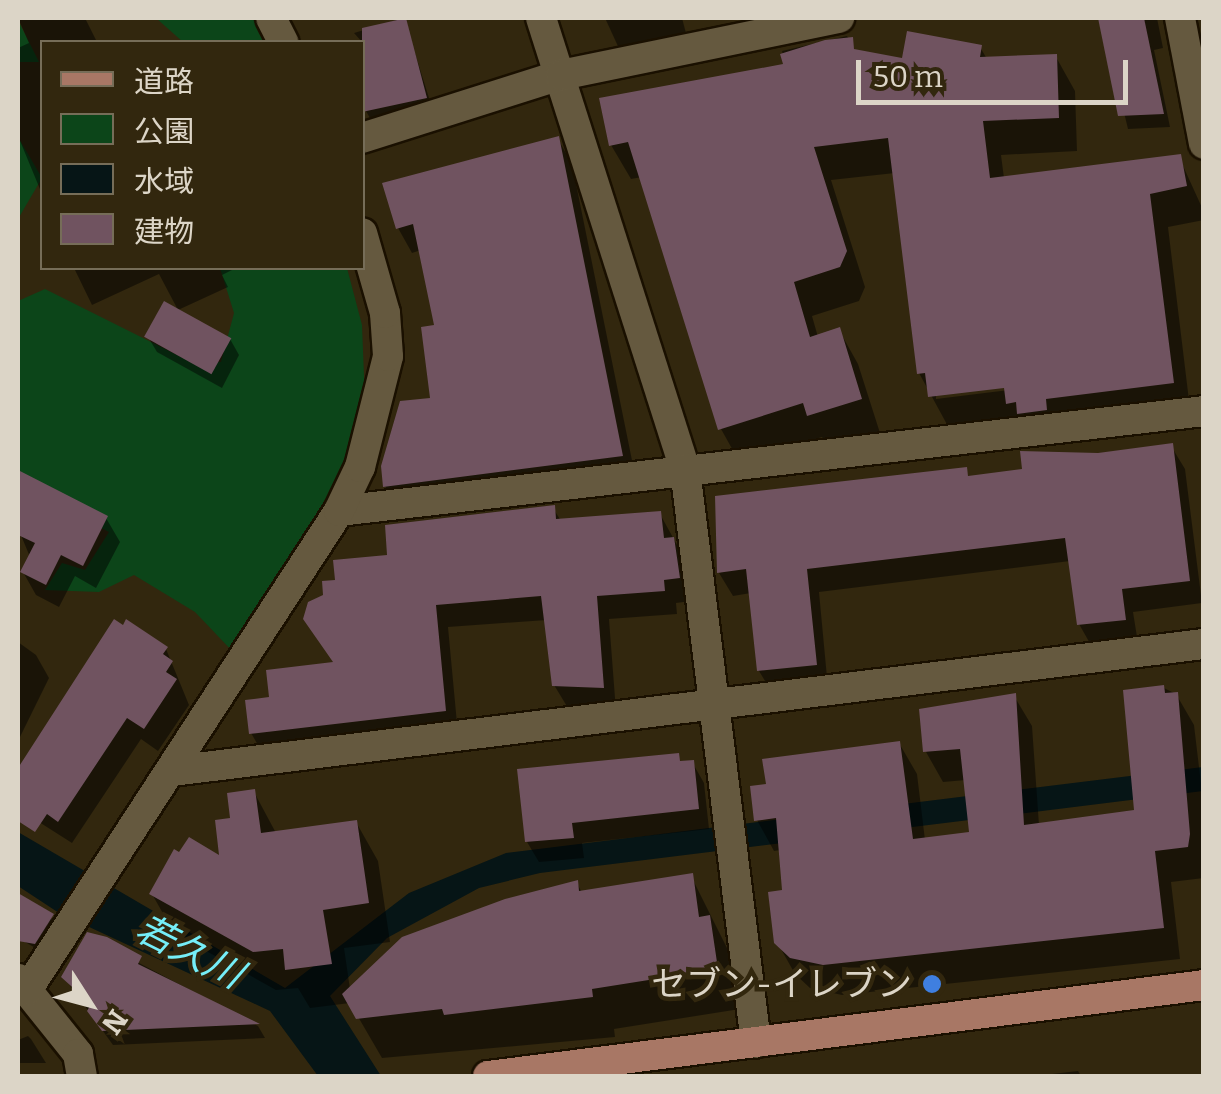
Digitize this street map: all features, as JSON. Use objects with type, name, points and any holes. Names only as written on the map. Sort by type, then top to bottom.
[{"type":"main road","points":[[488,1076],[1204,984]]},
{"type":"street","points":[[540,18],[562,76],[685,469],[756,1043]]},
{"type":"street","points":[[365,137],[562,76],[839,18]]},
{"type":"street","points":[[1180,18],[1204,144]]},
{"type":"street","points":[[82,1076],[78,1054],[22,984],[63,938],[106,873],[339,511],[360,467],[388,356],[384,313],[365,244]]},
{"type":"street","points":[[339,511],[1204,411]]},
{"type":"street","points":[[172,771],[1204,644]]},
{"type":"green space","points":[[156,18],[255,18],[265,40],[181,40]]},
{"type":"green space","points":[[18,20],[39,62],[18,62]]},
{"type":"green space","points":[[18,137],[40,175],[40,181],[18,219]]},
{"type":"green space","points":[[221,270],[348,270],[362,325],[365,401],[332,505],[235,654],[195,612],[134,575],[99,592],[45,590],[62,563],[85,570],[109,532],[36,494],[18,531],[18,301],[45,289],[191,362],[221,362],[234,313]]},
{"type":"water","name":"若久川","points":[[1203,767],[1203,791],[540,873],[479,888],[387,938],[330,996],[381,1076],[318,1076],[270,1011],[59,913],[18,886],[18,832],[285,988],[409,893],[506,853]]},
{"type":"building","points":[[406,18],[427,98],[365,111],[362,28]]},
{"type":"building","points":[[1098,18],[1144,18],[1164,114],[1118,116]]},
{"type":"building","points":[[907,31],[982,45],[980,57],[1057,54],[1059,118],[983,121],[990,178],[1181,154],[1187,186],[1150,194],[1174,383],[1046,399],[1047,410],[1017,414],[1016,402],[1006,404],[1004,388],[928,397],[925,373],[917,374],[888,138],[814,147],[847,251],[840,267],[794,282],[810,337],[840,327],[862,399],[807,416],[803,403],[718,430],[628,142],[609,146],[599,98],[783,64],[780,54],[825,40],[853,37],[854,49],[902,58]]},
{"type":"building","points":[[559,136],[623,456],[383,487],[381,466],[400,401],[430,398],[421,327],[434,325],[413,224],[396,229],[382,183]]},
{"type":"building","points":[[164,301],[231,338],[211,374],[144,337]]},
{"type":"building","points":[[1173,443],[1190,581],[1122,589],[1126,620],[1077,625],[1065,538],[807,569],[817,665],[757,671],[746,569],[717,573],[715,496],[967,467],[968,476],[1022,469],[1020,451],[1098,453]]},
{"type":"building","points":[[18,470],[108,516],[83,566],[61,555],[46,585],[20,572],[35,543],[18,535]]},
{"type":"building","points":[[555,505],[556,519],[661,511],[664,538],[674,537],[680,578],[664,580],[665,591],[597,596],[604,688],[552,686],[541,596],[436,605],[446,711],[249,734],[245,700],[269,697],[266,670],[333,662],[303,619],[308,602],[323,595],[322,581],[335,580],[333,560],[387,555],[385,525]]},
{"type":"building","points":[[114,619],[123,625],[126,619],[168,647],[163,654],[173,661],[166,672],[177,679],[144,729],[127,718],[58,822],[47,814],[35,832],[18,821],[18,768]]},
{"type":"building","points":[[1164,685],[1165,693],[1178,692],[1190,834],[1188,847],[1155,851],[1164,928],[823,965],[790,958],[774,943],[768,892],[782,890],[776,818],[754,821],[750,786],[766,784],[762,759],[900,741],[913,839],[969,832],[960,749],[923,752],[919,709],[1016,693],[1024,825],[1134,810],[1123,690]]},
{"type":"building","points":[[679,753],[680,761],[694,760],[699,809],[572,823],[574,838],[525,842],[517,769]]},
{"type":"building","points":[[255,789],[261,833],[357,820],[369,903],[323,910],[332,964],[285,970],[283,949],[253,952],[149,894],[174,849],[179,852],[189,837],[219,855],[215,820],[230,818],[227,793]]},
{"type":"building","points":[[693,873],[699,917],[710,915],[718,969],[592,989],[593,997],[444,1015],[442,1009],[356,1019],[342,994],[402,937],[505,899],[578,880],[579,891]]},
{"type":"building","points":[[18,893],[54,914],[35,944],[18,941]]},
{"type":"building","points":[[87,932],[107,937],[142,956],[138,964],[260,1024],[102,1031],[87,1011],[91,1004],[61,977]]},
{"type":"place","name":"セブン-イレブン","points":[[932,984]]}]
